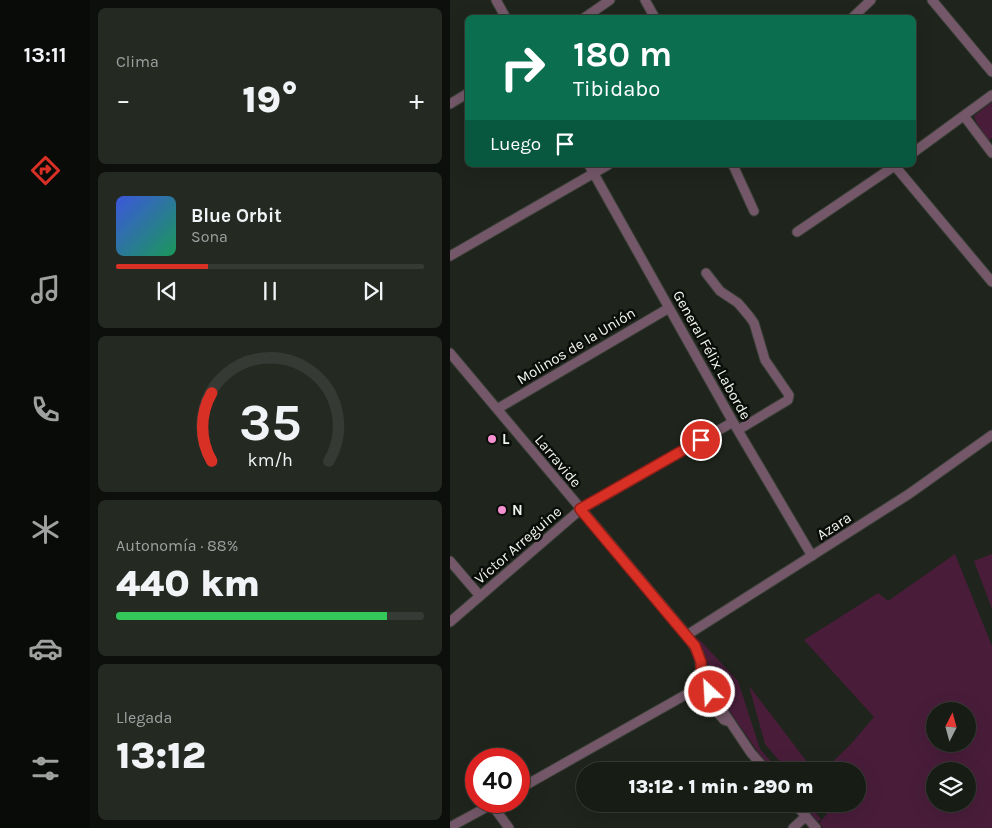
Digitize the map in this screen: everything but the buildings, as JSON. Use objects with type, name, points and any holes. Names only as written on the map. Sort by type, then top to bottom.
[{"type":"street","points":[[496,0],[504,15]]},
{"type":"street","points":[[588,15],[610,0]]},
{"type":"street","points":[[645,0],[653,15]]},
{"type":"street","points":[[855,15],[871,0]]},
{"type":"street","points":[[932,0],[992,72]]},
{"type":"street","points":[[450,104],[465,95]]},
{"type":"street","points":[[916,151],[992,95]]},
{"type":"street","points":[[964,116],[992,153]]},
{"type":"street","name":"General Félix Laborde","points":[[590,167],[736,426],[812,556]]},
{"type":"street","points":[[450,256],[605,167]]},
{"type":"street","points":[[733,167],[754,211]]},
{"type":"street","points":[[797,232],[892,167]]},
{"type":"street","points":[[897,167],[992,282]]},
{"type":"street","name":"Víctor Arreguine","points":[[450,622],[580,509],[788,400],[789,395],[765,360],[754,323],[738,303],[720,291],[706,273]]},
{"type":"street","name":"Molinos de la Unión","points":[[497,409],[669,308]]},
{"type":"street","name":"Larravide","points":[[450,353],[687,635],[700,654],[701,686],[706,700],[724,720],[730,722],[760,762]]},
{"type":"street","name":"Azara","points":[[687,635],[925,484],[992,435]]},
{"type":"street","points":[[450,561],[480,596]]},
{"type":"street","points":[[530,783],[701,686]]},
{"type":"street","points":[[802,812],[816,828]]},
{"type":"street","points":[[450,827],[476,813]]},
{"type":"street","points":[[501,813],[509,828]]},
{"type":"street","points":[[793,828],[806,816]]},
{"type":"shaded area","points":[[992,102],[992,138],[988,141],[974,116]]},
{"type":"shaded area","points":[[955,554],[992,646],[992,828],[823,828],[819,823],[827,814],[825,812],[866,812],[866,762],[832,762],[874,717],[804,640],[878,593],[888,601]]},
{"type":"shaded area","points":[[992,554],[992,609],[974,561]]},
{"type":"shaded area","points":[[697,637],[738,681],[760,749],[771,762],[765,762],[714,689],[705,654]]},
{"type":"shaded area","points":[[749,686],[807,762],[780,762],[765,744]]},
{"type":"shaded area","points":[[809,812],[815,812],[821,819],[818,822]]},
{"type":"place","name":"L","points":[[492,439]]},
{"type":"place","name":"N","points":[[502,510]]},
{"type":"route","points":[[701,440],[580,509],[695,646],[700,654],[702,667],[701,686],[710,692]]}]
